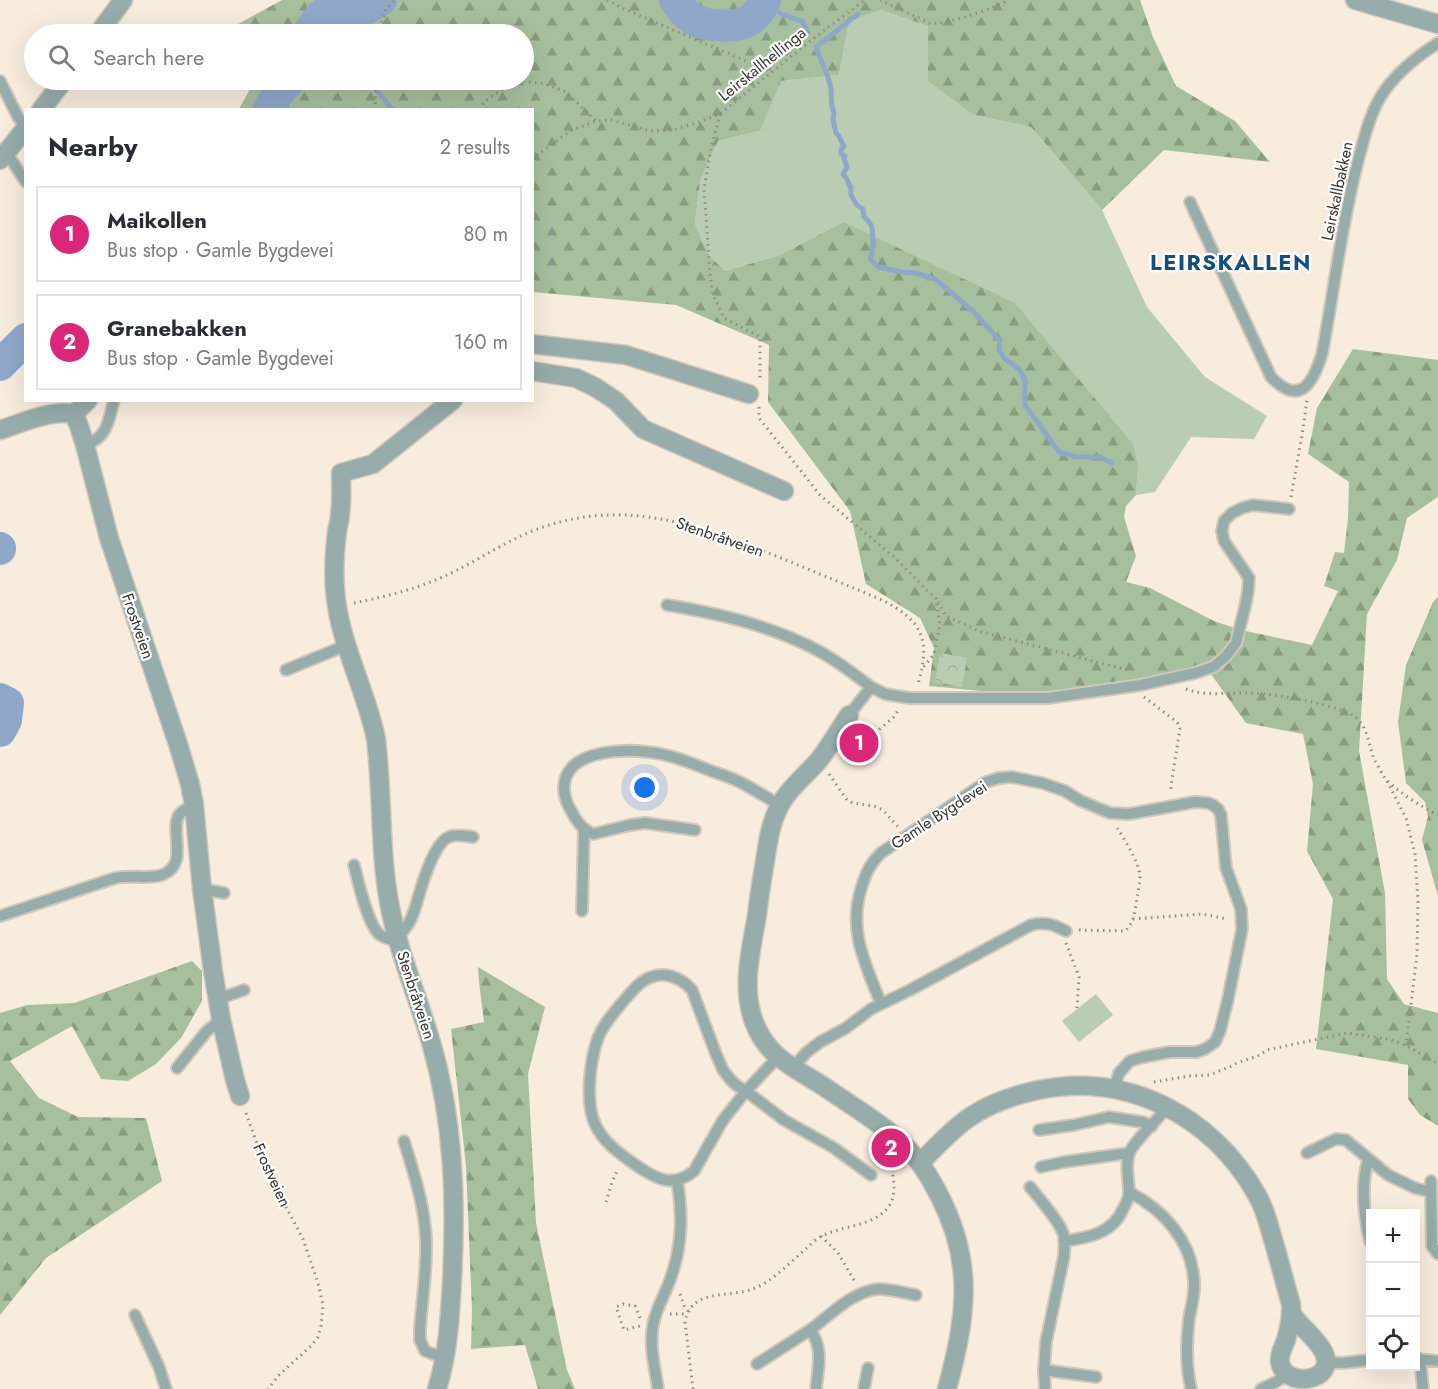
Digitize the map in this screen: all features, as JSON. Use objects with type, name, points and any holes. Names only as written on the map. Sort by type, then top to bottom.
[{"type":"street","points":[[105,24],[123,0]]},
{"type":"street","points":[[1355,0],[1438,24]]},
{"type":"street","points":[[43,108],[56,90]]},
{"type":"street","points":[[3,156],[24,130]]},
{"type":"street","points":[[534,344],[626,355],[756,393]]},
{"type":"street","points":[[576,378],[582,350]]},
{"type":"street","points":[[534,371],[576,378],[595,387],[616,401],[643,429],[784,491]]},
{"type":"street","points":[[0,430],[43,416],[64,412],[74,414],[86,402]]},
{"type":"street","name":"Stenbråtveien","points":[[436,1389],[448,1329],[454,1245],[452,1156],[444,1096],[433,1047],[397,939],[390,908],[384,871],[376,739],[337,606],[335,573],[341,473],[373,464],[450,402]]},
{"type":"street","name":"Frostveien","points":[[74,414],[80,426],[109,538],[190,784],[202,889],[221,1019],[234,1080],[240,1096]]},
{"type":"street","points":[[849,715],[818,760],[780,805],[771,825],[747,979],[749,1003],[754,1023],[765,1042],[785,1062],[904,1144],[920,1163],[936,1189],[952,1223],[957,1240],[964,1286],[963,1317],[947,1389]]},
{"type":"street","points":[[920,1163],[957,1127],[972,1116],[1005,1100],[1048,1088],[1068,1086],[1114,1089],[1145,1097],[1191,1120],[1220,1145],[1256,1192],[1268,1222],[1291,1304],[1292,1314],[1280,1362],[1286,1376],[1295,1383],[1311,1382],[1325,1369],[1327,1362],[1325,1354],[1292,1314]]},
{"type":"lane","name":"Leirskallbakken","points":[[1307,386],[1315,375],[1322,354],[1345,218],[1369,123],[1391,82],[1417,58],[1438,43]]},
{"type":"lane","points":[[0,81],[24,124]]},
{"type":"lane","points":[[3,156],[24,180]]},
{"type":"lane","points":[[1190,202],[1272,377],[1288,390],[1297,391],[1307,386]]},
{"type":"lane","points":[[85,445],[102,436],[109,421],[114,402]]},
{"type":"lane","points":[[666,605],[738,619],[794,639],[842,665],[871,687],[885,694],[907,698],[1048,698],[1131,687],[1195,673],[1213,667],[1225,657],[1236,642],[1245,608],[1249,578],[1224,541],[1222,531],[1224,521],[1232,513],[1242,508],[1253,506],[1289,509]]},
{"type":"lane","points":[[286,670],[347,645]]},
{"type":"lane","points":[[849,715],[871,687]]},
{"type":"lane","points":[[695,830],[645,823],[593,834],[584,830],[576,821],[563,790],[568,771],[583,759],[597,754],[648,752],[688,762],[740,782],[780,805]]},
{"type":"lane","name":"Gamle Bygdevei","points":[[881,1004],[861,953],[856,926],[859,898],[867,871],[881,853],[986,782],[1011,777],[1042,783],[1065,791],[1081,801],[1110,813],[1129,814],[1195,802],[1208,803],[1218,809],[1221,815],[1226,868],[1241,909],[1242,919],[1242,929],[1220,1031],[1215,1042],[1205,1049],[1196,1052],[1170,1052],[1130,1061],[1119,1073],[1114,1089]]},
{"type":"lane","points":[[0,915],[115,878],[160,876],[169,871],[175,863],[178,852],[177,819],[185,809],[194,805]]},
{"type":"lane","points":[[582,911],[584,830]]},
{"type":"lane","points":[[354,865],[361,893],[375,930],[388,939],[397,939],[415,912],[418,895],[443,840],[450,836],[473,837]]},
{"type":"lane","points":[[202,889],[224,893]]},
{"type":"lane","points":[[871,1175],[834,1148],[784,1120],[746,1091],[736,1085],[723,1070],[692,990],[678,978],[657,975],[649,977],[631,991],[607,1022],[598,1038],[592,1062],[590,1104],[594,1122],[603,1137],[624,1156],[651,1175],[662,1180],[677,1181],[694,1172],[723,1120],[746,1091],[785,1062],[807,1052],[846,1028],[871,1009],[1031,926],[1046,923],[1066,931]]},
{"type":"lane","points":[[218,999],[244,990]]},
{"type":"lane","points":[[177,1068],[206,1032],[221,1019]]},
{"type":"lane","points":[[1064,1241],[1089,1237],[1104,1231],[1121,1215],[1129,1192],[1127,1165],[1129,1153],[1168,1107]]},
{"type":"lane","points":[[1039,1130],[1109,1118],[1142,1122],[1152,1126]]},
{"type":"lane","points":[[1307,1153],[1336,1139],[1346,1140],[1388,1175],[1401,1182],[1431,1186],[1432,1246],[1438,1254]]},
{"type":"lane","points":[[404,1141],[425,1223],[426,1256],[420,1340],[425,1350],[444,1358]]},
{"type":"lane","points":[[1041,1167],[1129,1153]]},
{"type":"lane","points":[[1366,1219],[1365,1172],[1368,1160]]},
{"type":"lane","points":[[658,1389],[651,1338],[654,1322],[675,1262],[681,1224],[677,1181]]},
{"type":"lane","points":[[1030,1187],[1064,1235],[1064,1256],[1046,1342],[1045,1389]]},
{"type":"lane","points":[[1129,1192],[1144,1199],[1163,1215],[1178,1233],[1188,1254],[1194,1283],[1186,1348],[1191,1389]]},
{"type":"lane","points":[[758,1364],[863,1293],[881,1289],[916,1295]]},
{"type":"lane","points":[[135,1315],[159,1367],[166,1389]]},
{"type":"lane","points":[[810,1330],[817,1341],[820,1355],[816,1389]]},
{"type":"lane","points":[[1420,1359],[1438,1361]]},
{"type":"lane","points":[[1327,1362],[1366,1361]]},
{"type":"lane","points":[[864,1389],[868,1368]]},
{"type":"lane","points":[[1044,1370],[1096,1377]]},
{"type":"lane","points":[[1420,1371],[1423,1389]]},
{"type":"lane","points":[[1261,1389],[1286,1376]]},
{"type":"path","points":[[381,24],[386,9],[395,0]]},
{"type":"path","points":[[607,0],[772,72]]},
{"type":"path","name":"Leirskallhellinga","points":[[596,121],[611,120],[650,131],[673,130],[720,114],[865,0]]},
{"type":"path","points":[[879,0],[937,24],[988,9],[1009,0]]},
{"type":"path","points":[[534,82],[546,84],[566,92],[596,121],[570,131],[534,158]]},
{"type":"path","points":[[375,108],[376,90]]},
{"type":"path","points":[[481,108],[484,102],[501,90]]},
{"type":"path","points":[[720,114],[704,189],[710,273],[713,295],[724,318],[760,337],[756,393],[759,418],[820,495],[895,558],[936,599],[946,616],[979,631],[1132,671]]},
{"type":"path","points":[[1289,509],[1304,429],[1307,386]]},
{"type":"path","name":"Stenbråtveien","points":[[337,606],[373,600],[443,577],[519,537],[543,527],[573,519],[613,514],[680,522],[744,543],[882,600],[914,621],[922,636],[924,656],[918,685],[893,718],[870,737]]},
{"type":"path","points":[[922,668],[933,654],[940,625],[936,599]]},
{"type":"path","points":[[1166,680],[1191,691],[1255,693],[1333,707],[1354,716],[1367,733],[1374,758],[1406,818],[1415,854],[1418,902],[1417,954],[1406,1045]]},
{"type":"path","points":[[1131,687],[1177,722],[1180,728],[1170,794],[1172,807]]},
{"type":"path","points":[[818,760],[847,800],[883,810],[906,837]]},
{"type":"path","points":[[1385,777],[1404,795],[1438,815]]},
{"type":"path","points":[[1077,1008],[1079,976],[1066,945],[1066,931],[1125,931],[1134,919],[1139,872],[1110,813]]},
{"type":"path","points":[[1134,919],[1202,914],[1229,920],[1242,919]]},
{"type":"path","points":[[1149,1087],[1151,1083],[1173,1078],[1209,1075],[1260,1055],[1266,1050],[1347,1033],[1387,1039],[1406,1045],[1438,1064]]},
{"type":"path","name":"Frostveien","points":[[240,1096],[266,1170],[303,1239],[323,1305],[321,1330],[311,1346],[279,1375],[268,1389]]},
{"type":"path","points":[[693,1389],[685,1322],[690,1308],[705,1298],[737,1293],[760,1286],[780,1272],[821,1236],[879,1216],[887,1209],[893,1198],[893,1156],[904,1144]]},
{"type":"path","points":[[606,1202],[624,1156]]},
{"type":"path","points":[[821,1236],[838,1253],[863,1293]]},
{"type":"path","points":[[623,1304],[636,1306],[640,1320],[643,1322],[641,1325],[624,1330],[616,1307],[623,1304]]},
{"type":"green space","points":[[282,0],[1140,0],[1153,37],[1176,86],[1235,121],[1270,162],[1164,150],[1102,210],[1031,127],[974,115],[928,81],[928,26],[881,10],[849,22],[839,75],[781,81],[760,131],[718,141],[700,181],[695,224],[709,255],[725,271],[780,255],[843,222],[1015,303],[1133,444],[1138,466],[1136,495],[1126,506],[1124,517],[1136,556],[1126,582],[1150,588],[1214,621],[1241,630],[1312,645],[1338,591],[1324,586],[1335,552],[1344,553],[1349,482],[1308,454],[1317,408],[1353,349],[1438,360],[1438,497],[1407,518],[1397,560],[1367,614],[1359,751],[1385,893],[1387,979],[1404,1004],[1438,1013],[1438,1126],[1420,1115],[1408,1099],[1408,1065],[1316,1049],[1333,899],[1307,851],[1313,784],[1303,734],[1246,723],[1208,670],[1054,698],[929,686],[934,648],[920,618],[866,584],[850,511],[768,402],[769,345],[676,305],[534,292],[534,108],[240,108],[249,90],[534,90],[534,24],[238,24]]},
{"type":"green space","points":[[881,10],[928,26],[974,115],[1031,127],[1102,210],[1147,307],[1205,377],[1267,416],[1254,439],[1191,437],[1155,492],[1136,495],[1138,466],[843,222],[780,255],[725,271],[709,255],[695,224],[700,181],[718,141],[760,131],[780,81],[839,75],[849,22]]},
{"type":"green space","points":[[1438,597],[1438,896],[1422,840],[1428,816],[1425,802],[1406,783],[1398,722],[1406,665],[1433,602]]},
{"type":"green space","points":[[940,653],[967,658],[962,687],[935,682]]},
{"type":"green space","points":[[192,961],[202,971],[202,1001],[181,1038],[156,1064],[128,1081],[101,1079],[72,1026],[10,1061],[39,1098],[78,1117],[146,1118],[162,1181],[46,1258],[0,1315],[0,1013],[27,1005],[74,1003]]},
{"type":"green space","points":[[478,967],[545,1007],[528,1074],[536,1223],[567,1370],[575,1389],[538,1389],[525,1345],[471,1349],[472,1310],[466,1166],[451,1029],[484,1022]]},
{"type":"green space","points":[[1096,994],[1113,1015],[1079,1042],[1062,1021]]},
{"type":"waterway","points":[[314,24],[321,15],[347,8],[362,11],[381,0]]},
{"type":"waterway","points":[[675,0],[691,18],[724,26],[749,20],[758,13],[765,0]]},
{"type":"waterway","points":[[765,0],[782,14],[802,21],[808,32]]},
{"type":"waterway","points":[[362,11],[368,24]]},
{"type":"waterway","points":[[858,14],[816,47],[830,84],[836,133],[844,146],[841,154],[845,156],[847,167],[843,174],[851,187],[851,195],[857,205],[863,209],[864,217],[872,227],[874,246],[870,259],[878,267],[935,279],[973,311],[1000,341],[999,349],[1004,358],[1019,369],[1025,380],[1025,405],[1059,452],[1076,457],[1100,457],[1112,463]]},
{"type":"waterway","points":[[269,108],[280,90]]},
{"type":"waterway","points":[[376,90],[391,108]]},
{"type":"waterway","points":[[0,365],[24,341]]},
{"type":"waterway","points":[[0,699],[8,703],[6,720],[0,731]]},
{"type":"place","name":"Maikollen","points":[[859,743]]},
{"type":"place","name":"Granebakken","points":[[891,1148]]},
{"type":"district","name":"LEIRSKALLEN","points":[[1231,262]]}]
